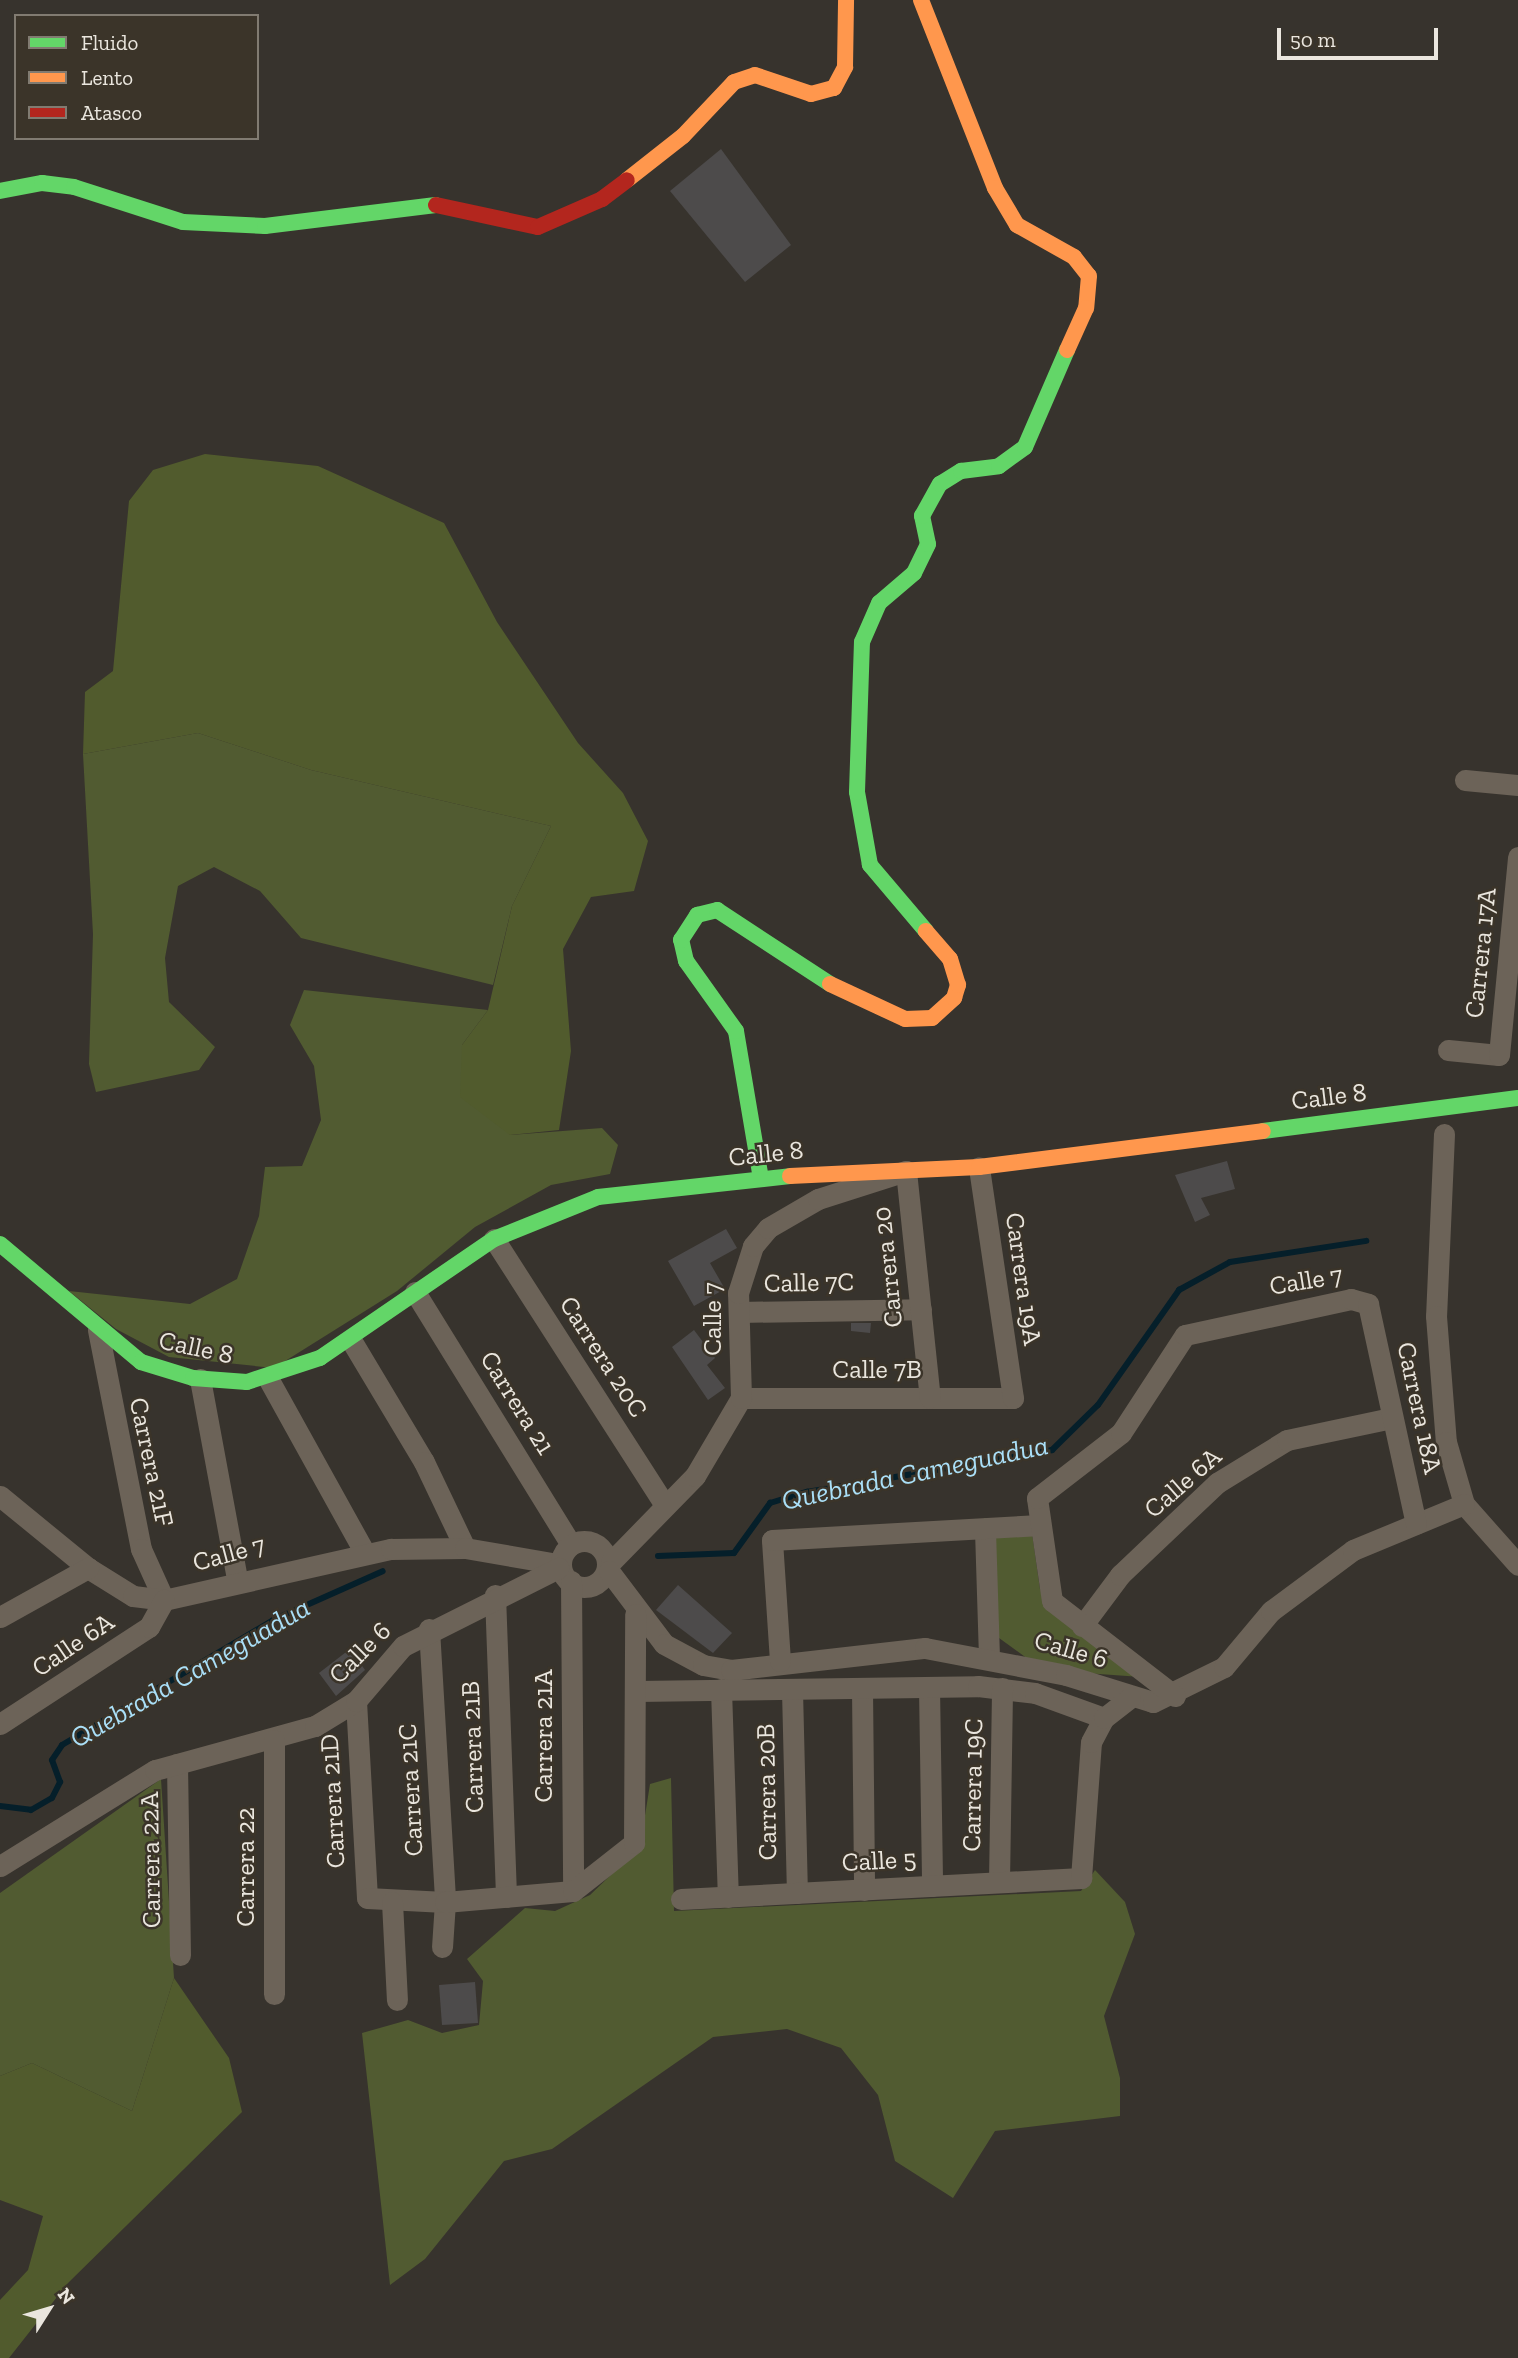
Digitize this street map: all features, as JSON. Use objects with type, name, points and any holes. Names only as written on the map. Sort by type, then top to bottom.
[{"type":"street","points":[[0,191],[41,183],[74,187],[183,222],[265,226],[441,204],[538,227],[603,199],[683,136],[734,82],[755,75],[811,94],[834,88],[845,66],[846,0]]},
{"type":"street","points":[[761,1179],[736,1031],[686,961],[681,940],[697,915],[717,910],[839,990],[905,1020],[932,1018],[954,999],[958,985],[950,959],[870,865],[857,792],[862,642],[879,603],[914,573],[928,544],[922,516],[940,484],[961,471],[999,466],[1025,447],[1086,308],[1089,276],[1074,257],[1017,225],[995,188],[921,0]]},
{"type":"street","points":[[1465,780],[1518,785]]},
{"type":"street","name":"Carrera 17A","points":[[1448,1050],[1499,1055],[1511,1006],[1518,857]]},
{"type":"street","name":"Calle 8","points":[[0,1244],[90,1324],[141,1362],[200,1379],[269,1380],[351,1340],[415,1292],[494,1239],[598,1197],[761,1179],[979,1167],[1518,1098]]},
{"type":"street","points":[[1444,1134],[1437,1364],[1446,1442],[1464,1504],[1518,1565]]},
{"type":"street","name":"Carrera 19A","points":[[979,1167],[1013,1398]]},
{"type":"street","name":"Carrera 20","points":[[906,1171],[930,1398]]},
{"type":"street","name":"Calle 7","points":[[164,1600],[237,1579],[365,1553],[465,1548],[569,1574],[610,1567],[638,1531],[665,1505],[718,1444],[741,1398],[741,1269],[768,1228],[817,1199],[906,1171]]},
{"type":"street","name":"Carrera 20C","points":[[494,1239],[665,1505]]},
{"type":"street","points":[[0,1264],[25,1267]]},
{"type":"street","name":"Carrera 21","points":[[415,1292],[571,1545]]},
{"type":"street","name":"Calle 7","points":[[1040,1525],[1037,1498],[1121,1433],[1185,1335],[1351,1299],[1368,1304]]},
{"type":"street","name":"Carrera 18A","points":[[1368,1304],[1416,1524]]},
{"type":"street","name":"Calle 7C","points":[[739,1312],[921,1309]]},
{"type":"street","name":"Carrera 21F","points":[[90,1324],[132,1511],[164,1600]]},
{"type":"street","points":[[351,1340],[424,1462],[465,1548]]},
{"type":"street","points":[[200,1379],[237,1579]]},
{"type":"street","points":[[269,1380],[365,1553]]},
{"type":"street","name":"Calle 7B","points":[[741,1398],[1013,1398]]},
{"type":"street","name":"Calle 6A","points":[[1082,1626],[1120,1575],[1217,1483],[1287,1440],[1391,1418]]},
{"type":"street","name":"Calle 6","points":[[595,1546],[610,1567],[630,1607],[664,1644],[703,1665],[731,1670],[780,1661],[914,1648],[989,1659],[1066,1675],[1130,1698],[1175,1696],[1224,1667],[1271,1611],[1319,1572],[1416,1524],[1464,1504]]},
{"type":"street","points":[[4,1508],[88,1568],[133,1596],[164,1600]]},
{"type":"street","points":[[780,1661],[772,1540],[1040,1525],[1052,1601],[1175,1696]]},
{"type":"street","points":[[985,1530],[989,1659]]},
{"type":"street","name":"Calle 7","points":[[595,1546],[638,1531]]},
{"type":"street","points":[[569,1574],[571,1545],[595,1546]]},
{"type":"street","points":[[0,1617],[88,1568]]},
{"type":"street","name":"Calle 6","points":[[0,1866],[155,1770],[274,1740],[315,1726],[356,1701],[403,1646],[429,1629],[495,1595],[569,1574],[630,1607]]},
{"type":"street","name":"Carrera 21A","points":[[569,1574],[573,1891]]},
{"type":"street","name":"Carrera 21B","points":[[495,1595],[506,1897]]},
{"type":"street","name":"Calle 6A","points":[[0,1724],[149,1628],[164,1600]]},
{"type":"street","points":[[397,2000],[392,1902],[445,1902],[573,1891],[634,1843],[637,1691],[630,1607]]},
{"type":"street","name":"Carrera 21C","points":[[429,1629],[445,1902],[442,1947]]},
{"type":"street","points":[[929,1687],[932,1886]]},
{"type":"street","points":[[637,1691],[1002,1688],[1104,1718],[1130,1698]]},
{"type":"street","name":"Carrera 19C","points":[[999,1882],[1002,1688]]},
{"type":"street","points":[[721,1689],[728,1897]]},
{"type":"street","points":[[862,1689],[864,1889]]},
{"type":"street","name":"Carrera 20B","points":[[792,1690],[797,1893]]},
{"type":"street","name":"Carrera 21D","points":[[356,1701],[367,1898],[392,1902]]},
{"type":"street","name":"Calle 5","points":[[681,1899],[1081,1878],[1091,1742],[1104,1718]]},
{"type":"street","name":"Carrera 22","points":[[274,1740],[274,1994]]},
{"type":"street","name":"Carrera 22A","points":[[177,1764],[180,1955]]},
{"type":"green space","points":[[205,454],[318,466],[444,523],[497,622],[578,743],[623,793],[648,841],[634,891],[591,897],[563,949],[571,1051],[559,1130],[510,1135],[460,1097],[462,1045],[488,1010],[512,906],[551,826],[311,770],[198,733],[83,754],[85,692],[113,671],[129,501],[153,470]]},
{"type":"green space","points":[[198,733],[311,770],[551,826],[512,906],[493,985],[301,938],[260,891],[214,867],[178,886],[165,958],[169,1002],[215,1047],[199,1070],[96,1092],[89,1064],[93,934],[83,754]]},
{"type":"green space","points":[[304,990],[488,1010],[462,1045],[510,1135],[602,1128],[618,1145],[610,1174],[551,1185],[475,1227],[397,1291],[274,1368],[169,1357],[116,1329],[69,1291],[190,1304],[237,1279],[259,1216],[265,1167],[302,1166],[321,1120],[314,1066],[290,1025]]},
{"type":"green space","points":[[984,1518],[1030,1519],[1040,1589],[1141,1677],[1043,1670],[988,1630]]},
{"type":"green space","points":[[671,1778],[674,1911],[1081,1891],[1095,1870],[1125,1902],[1135,1934],[1104,2016],[1120,2078],[1120,2116],[995,2131],[953,2198],[895,2161],[878,2095],[841,2048],[787,2029],[713,2037],[552,2149],[504,2161],[425,2259],[390,2285],[362,2033],[408,2020],[442,2033],[479,2025],[483,1981],[467,1959],[525,1908],[555,1911],[590,1895],[640,1847],[650,1784]]},
{"type":"green space","points":[[161,1779],[174,1978],[132,2111],[32,2063],[0,2076],[0,1893]]},
{"type":"green space","points":[[174,1978],[229,2058],[242,2112],[68,2283],[9,2358],[0,2358],[0,2300],[28,2270],[43,2216],[0,2200],[0,2076],[32,2063],[132,2111]]},
{"type":"building","points":[[721,149],[791,245],[745,282],[670,191]]},
{"type":"building","points":[[1227,1161],[1235,1189],[1201,1198],[1210,1215],[1195,1222],[1175,1175]]},
{"type":"building","points":[[726,1229],[737,1248],[710,1263],[725,1289],[694,1306],[668,1261]]},
{"type":"building","points":[[851,1323],[871,1323],[870,1333],[851,1331]]},
{"type":"building","points":[[694,1330],[715,1358],[707,1365],[725,1388],[708,1400],[672,1347]]},
{"type":"building","points":[[678,1585],[732,1633],[713,1653],[656,1610]]},
{"type":"building","points":[[350,1649],[365,1670],[336,1696],[319,1673]]},
{"type":"building","points":[[475,1982],[478,2023],[442,2025],[439,1985]]},
{"type":"waterway","name":"Quebrada Cameguadua","points":[[658,1556],[734,1553],[770,1503],[807,1492],[1052,1450],[1098,1405],[1179,1290],[1230,1262],[1366,1241]]},
{"type":"waterway","name":"Quebrada Cameguadua","points":[[0,1806],[31,1810],[52,1798],[60,1782],[52,1760],[62,1745],[273,1620],[383,1571]]},
{"type":"traffic: fast","points":[[0,191],[42,183],[74,187],[183,222],[265,226],[436,205]]},
{"type":"traffic: fast","points":[[926,931],[870,865],[857,792],[862,642],[879,603],[914,573],[928,544],[922,516],[940,484],[961,471],[999,466],[1025,447],[1067,350]]},
{"type":"traffic: fast","points":[[761,1179],[736,1031],[686,961],[681,940],[697,915],[717,910],[830,984]]},
{"type":"traffic: fast","points":[[1263,1131],[1518,1098]]},
{"type":"traffic: fast","points":[[0,1244],[141,1362],[193,1378],[247,1382],[320,1358],[494,1239],[598,1197],[790,1176]]},
{"type":"traffic: slow","points":[[627,180],[683,136],[734,82],[755,75],[811,94],[834,88],[845,67],[846,0]]},
{"type":"traffic: slow","points":[[921,0],[995,188],[1017,225],[1074,257],[1089,276],[1086,308],[1067,350]]},
{"type":"traffic: slow","points":[[830,984],[905,1019],[932,1018],[954,998],[958,985],[950,959],[926,931]]},
{"type":"traffic: slow","points":[[790,1176],[979,1167],[1263,1131]]},
{"type":"traffic: jam","points":[[436,205],[538,227],[602,199],[627,180]]}]
